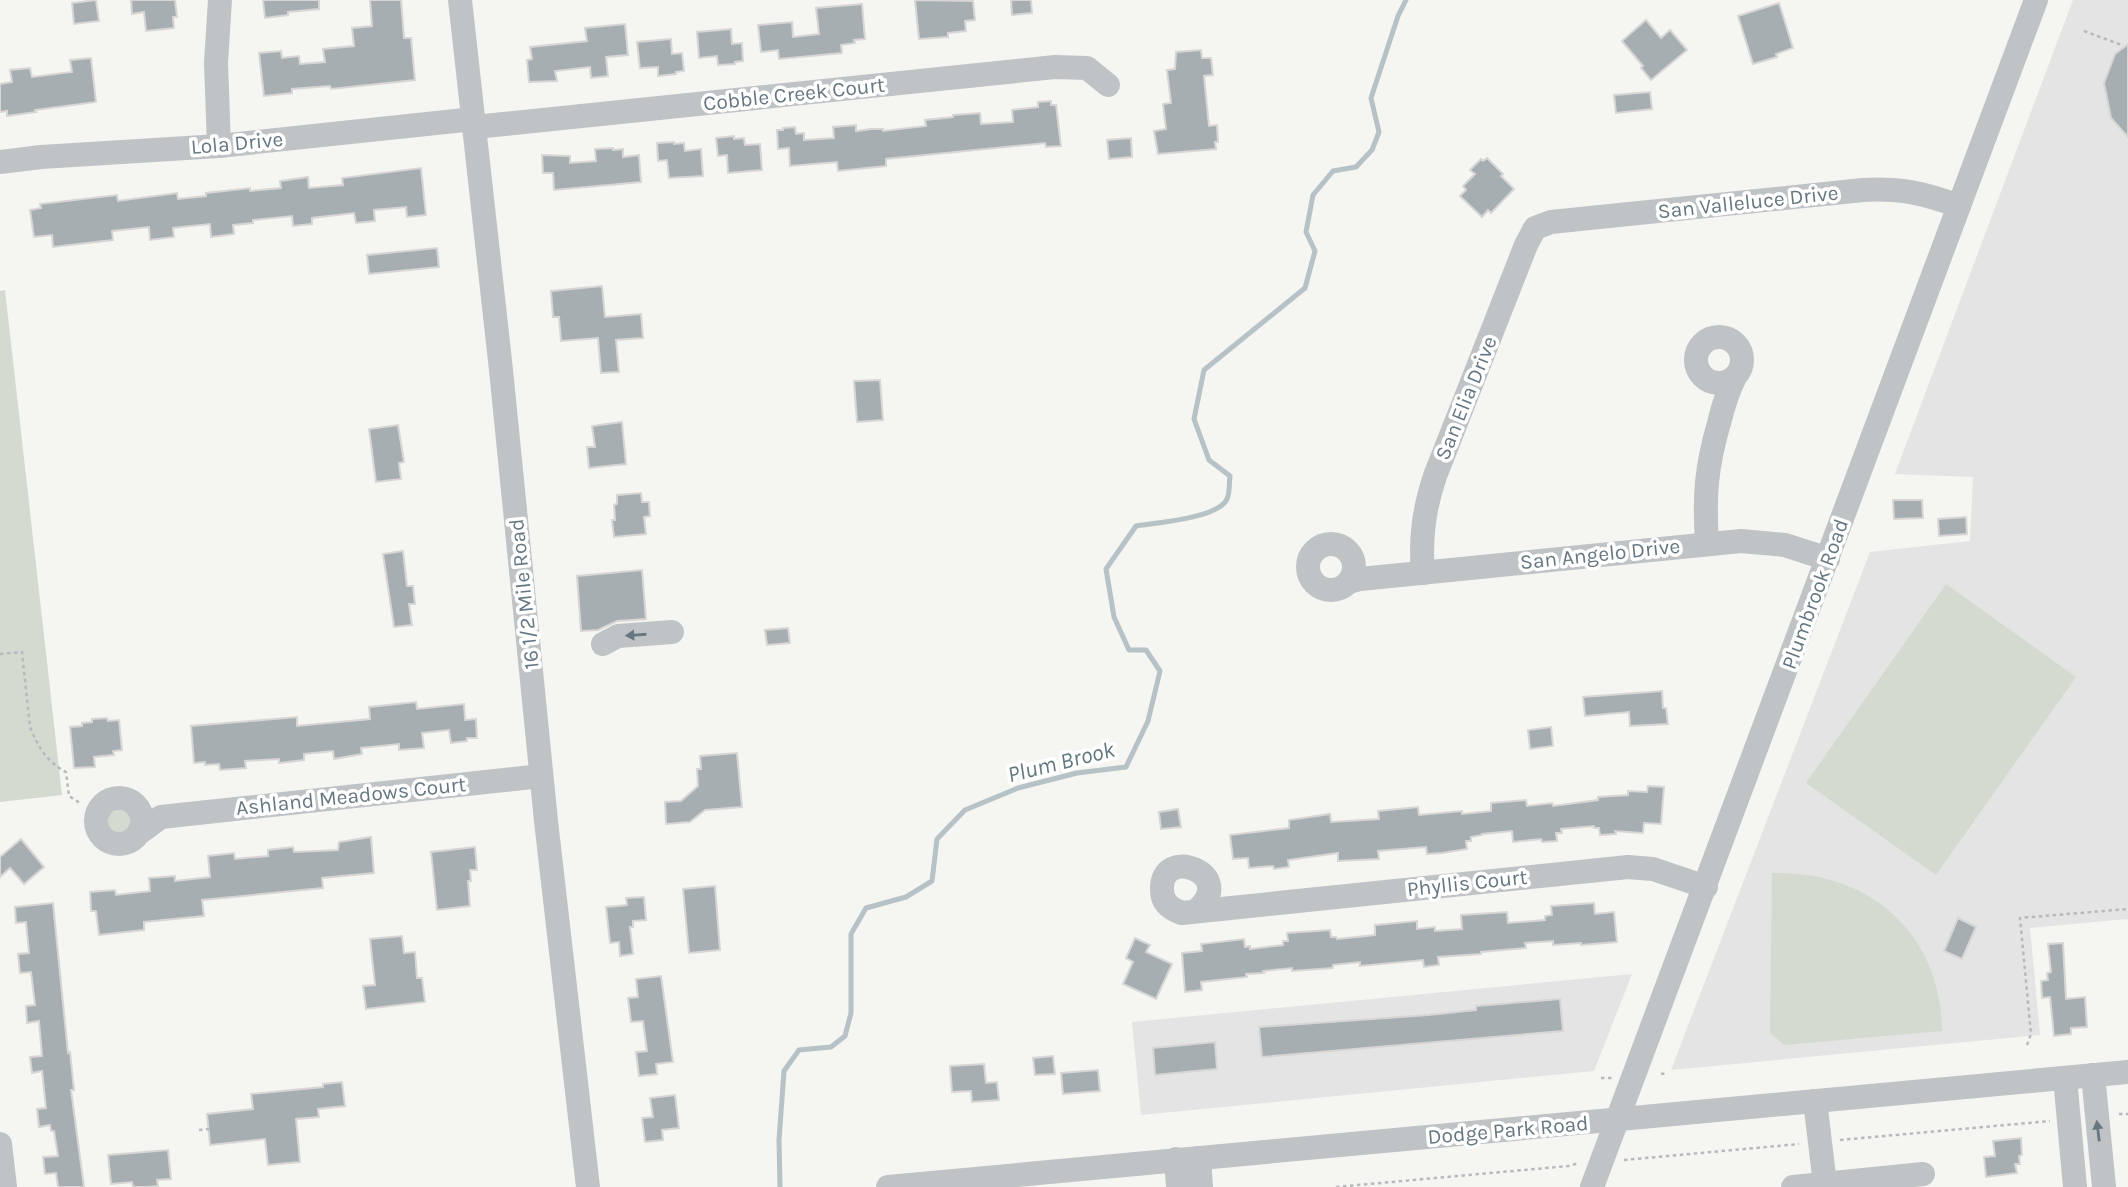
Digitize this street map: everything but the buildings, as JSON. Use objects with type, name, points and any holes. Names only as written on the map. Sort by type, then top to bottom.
[{"type":"street","points":[[219,146],[216,63],[220,0]]},
{"type":"street","name":"16 1/2 Mile Road","points":[[460,0],[541,776],[588,1187]]},
{"type":"street","name":"Plumbrook Road","points":[[1592,1187],[2036,0]]},
{"type":"street","name":"Cobble Creek Court","points":[[474,123],[1055,67],[1087,68],[1108,85]]},
{"type":"street","name":"Lola Drive","points":[[0,162],[474,123]]},
{"type":"street","name":"San Valleluce Drive","points":[[1535,228],[1551,222],[1875,189],[1920,192],[1959,206]]},
{"type":"street","name":"San Elia Drive","points":[[1423,573],[1421,550],[1425,505],[1535,228]]},
{"type":"street","points":[[1707,543],[1706,480],[1709,456],[1724,404],[1728,390],[1740,370],[1742,355],[1735,342],[1721,336],[1706,340],[1697,352],[1697,367],[1724,404]]},
{"type":"street","points":[[1706,379],[1721,383],[1735,377]]},
{"type":"street","name":"San Angelo Drive","points":[[1358,573],[1423,573],[1741,541],[1785,545],[1828,559]]},
{"type":"street","points":[[603,644],[618,636],[672,632]]},
{"type":"street","name":"Ashland Meadows Court","points":[[161,817],[123,798],[107,801],[97,812],[96,820],[100,835],[113,844],[128,843],[161,817],[541,776]]},
{"type":"street","points":[[136,805],[142,819],[139,833]]},
{"type":"street","name":"Phyllis Court","points":[[1210,902],[1628,867],[1653,869],[1706,887]]},
{"type":"street","name":"Dodge Park Road","points":[[888,1187],[2128,1072]]},
{"type":"street","points":[[2093,1075],[2104,1187]]},
{"type":"street","points":[[2065,1078],[2075,1187]]},
{"type":"street","points":[[1815,1101],[1825,1184]]},
{"type":"street","points":[[0,1144],[5,1187]]},
{"type":"street","points":[[1178,1187],[1187,1158]]},
{"type":"street","points":[[1187,1158],[1201,1187]]},
{"type":"street","points":[[1793,1187],[1923,1174]]},
{"type":"path","points":[[2084,30],[2122,47]]},
{"type":"path","points":[[0,654],[22,652],[30,727],[34,738],[49,761],[66,772],[69,796],[80,803]]},
{"type":"path","points":[[2027,1045],[2031,1034],[2020,918],[2128,909]]},
{"type":"path","points":[[1661,1074],[1667,1073]]},
{"type":"path","points":[[1601,1078],[1612,1078]]},
{"type":"path","points":[[1829,1141],[2061,1119]]},
{"type":"path","points":[[199,1130],[209,1129]]},
{"type":"path","points":[[1619,1161],[1807,1143]]},
{"type":"path","points":[[1336,1187],[1571,1164]]},
{"type":"shaded area","points":[[2073,0],[2128,0],[2128,921],[2030,928],[2040,1035],[1671,1070],[1870,552],[1970,541],[1973,477],[1895,474]]},
{"type":"shaded area","points":[[5,290],[62,795],[0,802],[0,291]]},
{"type":"shaded area","points":[[1946,584],[2076,677],[1936,875],[1806,783]]},
{"type":"shaded area","points":[[119,810],[127,814],[131,822],[127,830],[119,834],[111,830],[107,822],[111,814]]},
{"type":"shaded area","points":[[1772,873],[1807,875],[1839,883],[1868,896],[1893,914],[1913,937],[1929,965],[1938,996],[1942,1031],[1784,1045],[1770,1033]]},
{"type":"shaded area","points":[[1632,974],[1594,1071],[1141,1115],[1132,1022]]},
{"type":"waterway","name":"Plum Brook","points":[[780,1187],[779,1140],[784,1071],[799,1050],[831,1047],[845,1036],[851,1013],[851,934],[866,908],[906,897],[932,881],[937,839],[965,810],[1018,788],[1077,773],[1126,767],[1148,721],[1160,671],[1146,650],[1129,650],[1114,617],[1106,569],[1136,526],[1200,515],[1212,511],[1227,499],[1230,476],[1209,460],[1194,419],[1204,370],[1305,288],[1315,251],[1306,232],[1313,195],[1333,171],[1356,167],[1372,150],[1379,132],[1371,98],[1398,16],[1406,0]]}]
